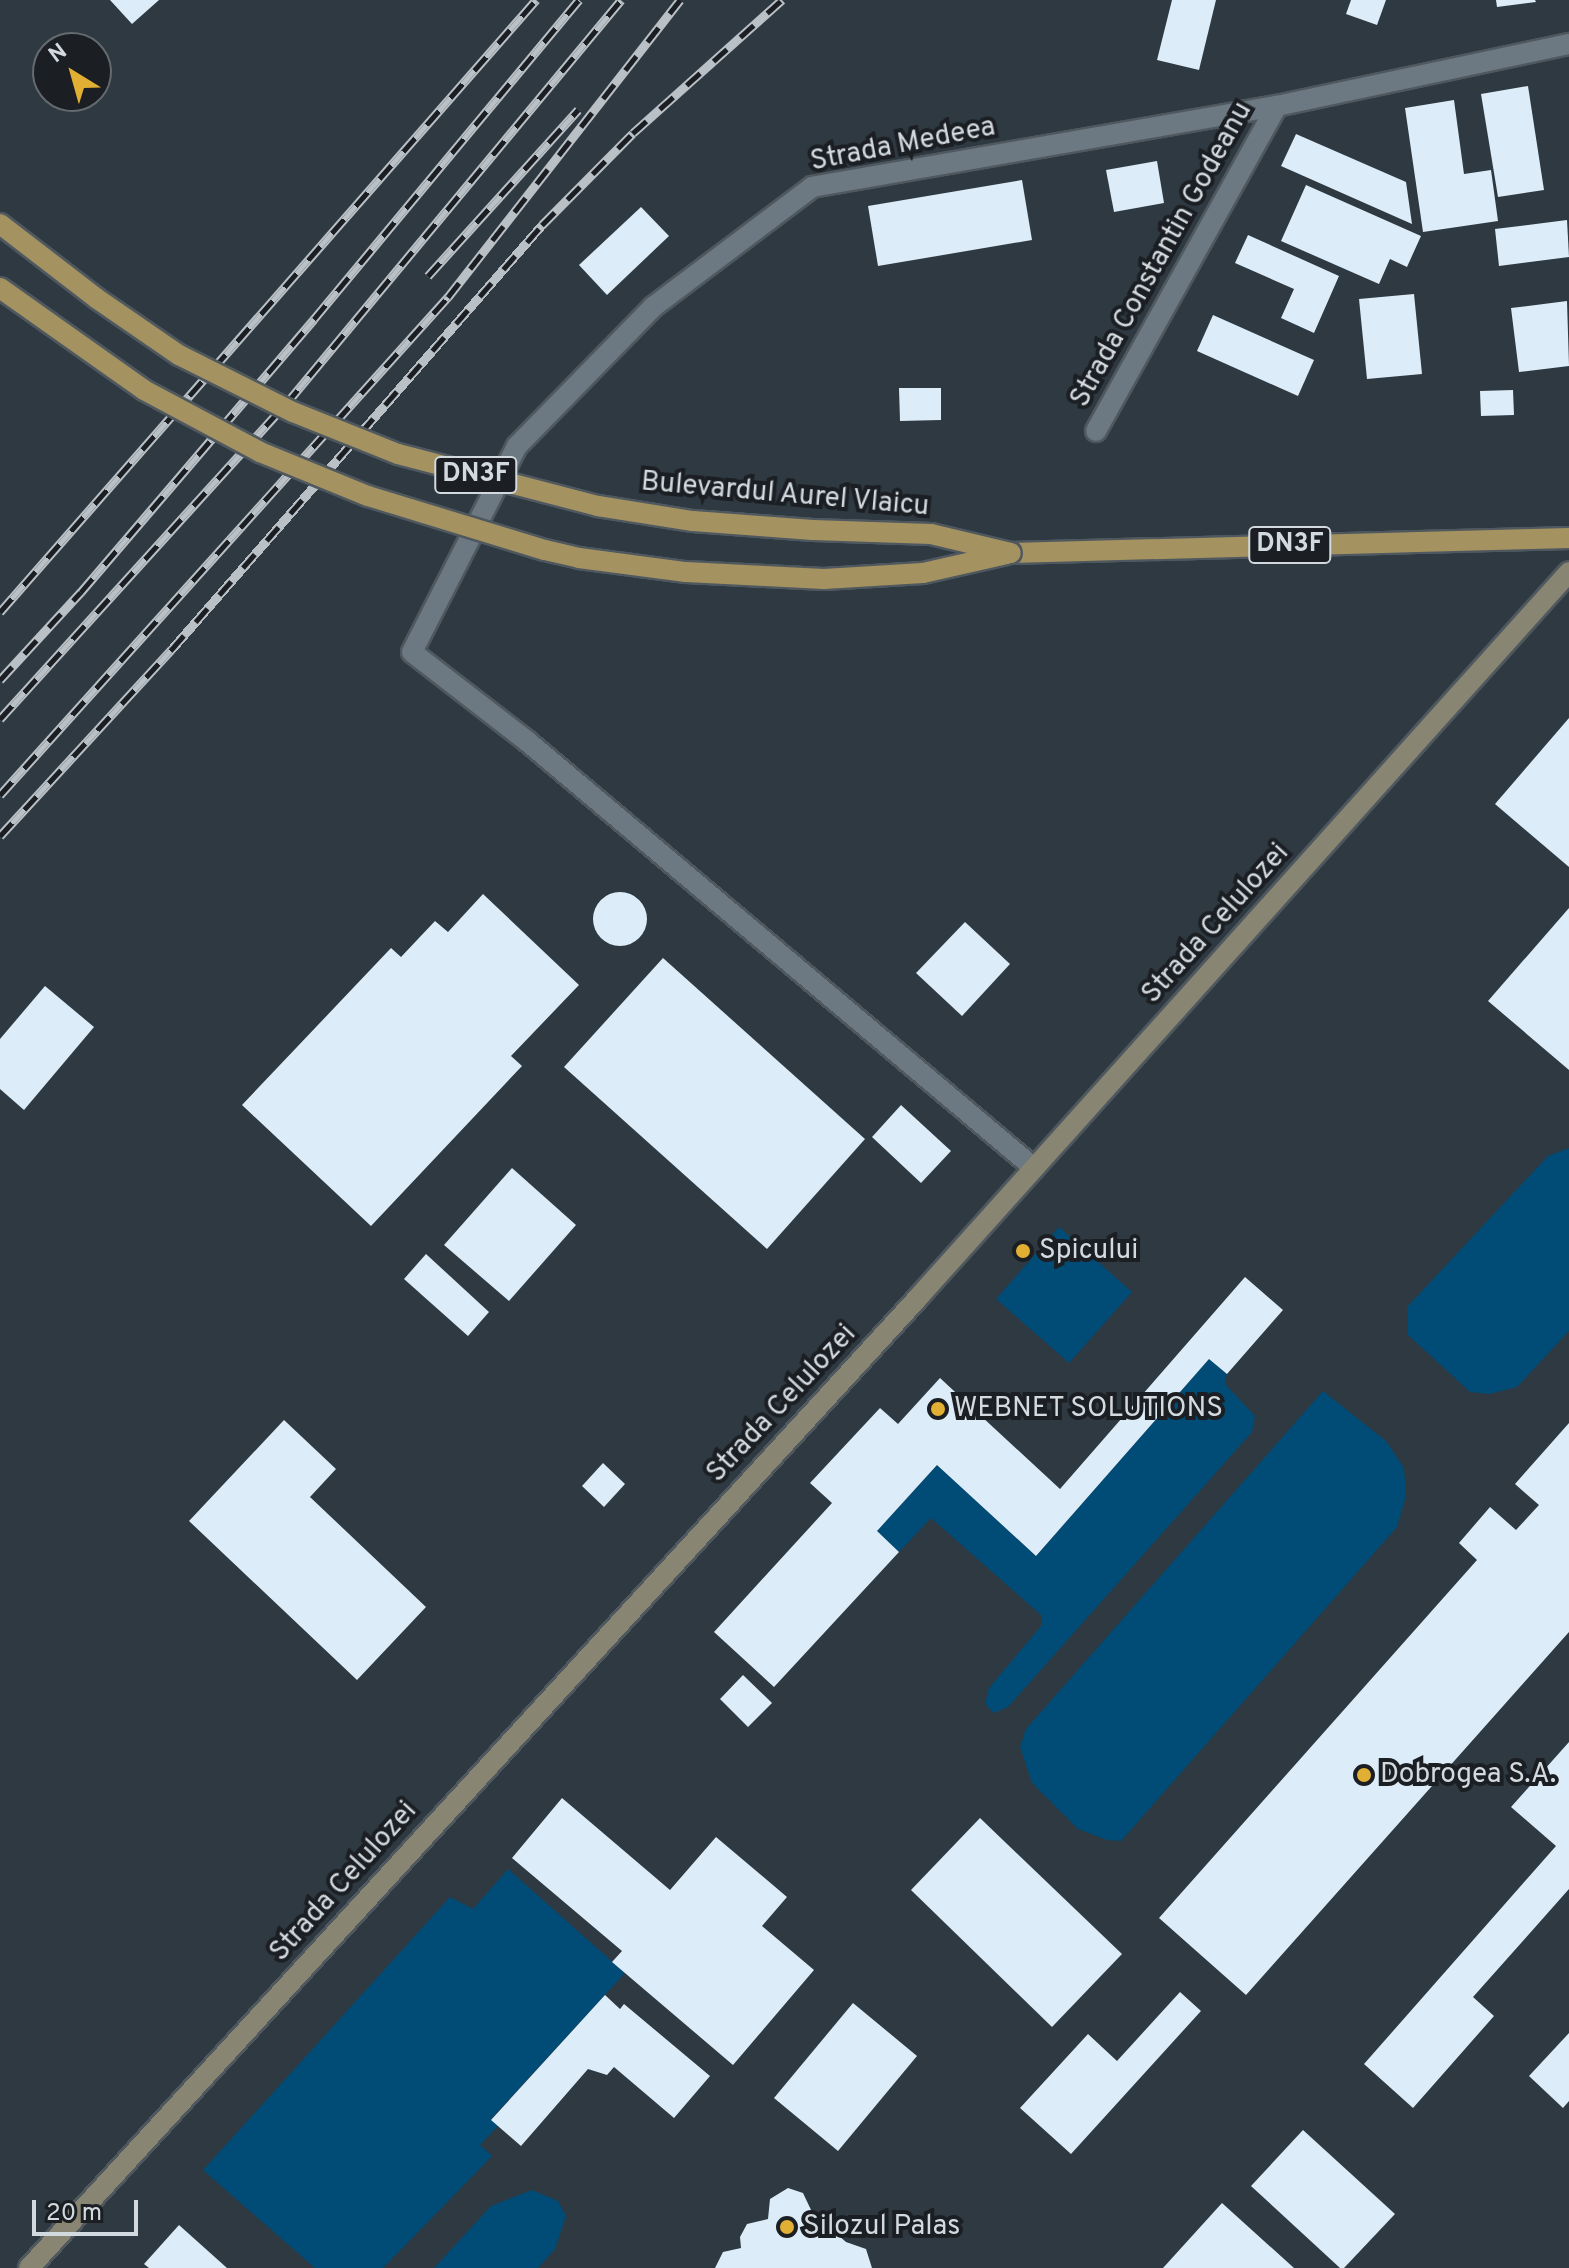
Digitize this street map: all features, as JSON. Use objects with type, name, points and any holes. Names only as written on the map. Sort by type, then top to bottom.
[{"type":"main road","name":"Bulevardul Aurel Vlaicu","points":[[0,224],[96,298],[179,355],[293,412],[398,454],[598,506],[723,523],[931,534],[1011,553]]},
{"type":"main road","name":"Bulevardul Aurel Vlaicu","points":[[0,288],[144,390],[260,452],[368,496],[579,558],[686,572],[824,579],[923,573],[1011,553],[1569,538]]},
{"type":"street","name":"Strada Medeea","points":[[1034,1168],[527,741],[412,652],[517,446],[653,307],[812,187],[1277,106],[1569,44]]},
{"type":"street","name":"Strada Constantin Godeanu","points":[[1096,431],[1277,106]]},
{"type":"street","name":"Strada Celulozei","points":[[29,2268],[1034,1168],[1569,572]]},
{"type":"shaded area","points":[[1569,1148],[1569,1331],[1517,1387],[1489,1394],[1470,1392],[1408,1335],[1407,1307],[1548,1156]]},
{"type":"shaded area","points":[[1059,1227],[1132,1292],[1069,1363],[996,1299]]},
{"type":"shaded area","points":[[1209,1359],[1227,1374],[1225,1384],[1255,1416],[1252,1432],[1008,1707],[994,1713],[985,1704],[989,1688],[1041,1626],[1042,1616],[931,1518],[899,1552],[877,1531],[937,1465],[1036,1556]]},
{"type":"shaded area","points":[[1323,1391],[1386,1441],[1404,1468],[1406,1496],[1397,1527],[1121,1841],[1107,1840],[1078,1829],[1032,1783],[1020,1747],[1026,1729]]},
{"type":"shaded area","points":[[508,1869],[625,1973],[491,2119],[498,2126],[480,2145],[492,2156],[383,2268],[315,2268],[203,2170],[450,1897],[473,1909]]},
{"type":"shaded area","points":[[532,2190],[558,2201],[566,2216],[555,2249],[538,2268],[434,2268],[491,2206]]},
{"type":"building","points":[[110,0],[159,0],[132,24]]},
{"type":"building","points":[[1172,0],[1216,0],[1199,70],[1157,60]]},
{"type":"building","points":[[1351,0],[1386,0],[1377,25],[1346,14]]},
{"type":"building","points":[[1496,0],[1535,0],[1536,2],[1497,7]]},
{"type":"building","points":[[1528,86],[1544,190],[1498,197],[1481,94]]},
{"type":"building","points":[[1454,100],[1464,174],[1491,170],[1498,221],[1423,232],[1405,108]]},
{"type":"building","points":[[1296,134],[1406,182],[1412,224],[1281,166]]},
{"type":"building","points":[[1157,161],[1164,203],[1114,212],[1106,170]]},
{"type":"building","points":[[1022,180],[1032,240],[878,266],[868,206]]},
{"type":"building","points":[[1306,185],[1421,236],[1407,267],[1390,259],[1379,284],[1281,241]]},
{"type":"building","points":[[641,207],[669,236],[607,295],[579,265]]},
{"type":"building","points":[[1567,220],[1569,257],[1499,266],[1495,229]]},
{"type":"building","points":[[1248,235],[1339,276],[1314,333],[1281,318],[1294,289],[1235,263]]},
{"type":"building","points":[[1414,294],[1422,374],[1367,379],[1359,299]]},
{"type":"building","points":[[1567,301],[1569,366],[1519,372],[1511,308]]},
{"type":"building","points":[[1213,315],[1314,360],[1298,396],[1197,351]]},
{"type":"building","points":[[899,388],[941,388],[941,420],[900,421]]},
{"type":"building","points":[[1513,390],[1514,415],[1481,416],[1480,391]]},
{"type":"building","points":[[1569,718],[1569,867],[1495,804]]},
{"type":"building","points":[[620,892],[639,900],[647,919],[639,938],[620,946],[601,938],[593,919],[601,900]]},
{"type":"building","points":[[483,894],[579,985],[511,1056],[522,1066],[371,1226],[242,1105],[391,948],[401,957],[435,921],[448,932]]},
{"type":"building","points":[[1569,908],[1569,1070],[1488,1001]]},
{"type":"building","points":[[965,922],[1010,964],[962,1016],[916,973]]},
{"type":"building","points":[[663,958],[865,1139],[767,1249],[564,1067]]},
{"type":"building","points":[[45,986],[94,1027],[24,1110],[0,1089],[0,1039]]},
{"type":"building","points":[[901,1105],[951,1151],[921,1183],[872,1137]]},
{"type":"building","points":[[512,1168],[576,1225],[509,1301],[444,1245]]},
{"type":"building","points":[[426,1254],[489,1312],[468,1336],[404,1279]]},
{"type":"building","points":[[1245,1277],[1283,1310],[1227,1374],[1209,1359],[1036,1556],[937,1465],[877,1531],[899,1552],[774,1687],[714,1632],[832,1503],[810,1483],[880,1408],[898,1424],[940,1378],[1060,1489]]},
{"type":"building","points":[[284,1420],[336,1469],[310,1497],[426,1607],[357,1680],[189,1521]]},
{"type":"building","name":"Dobrogea S.A.","points":[[1569,1423],[1569,1632],[1246,1995],[1159,1918],[1477,1560],[1459,1543],[1490,1507],[1516,1530],[1539,1505],[1515,1484]]},
{"type":"building","points":[[603,1463],[625,1484],[604,1507],[582,1486]]},
{"type":"building","points":[[743,1675],[772,1703],[748,1727],[720,1699]]},
{"type":"building","name":"Dobrogea S.A.","points":[[1569,1742],[1569,1889],[1473,1997],[1494,2016],[1413,2108],[1364,2064],[1556,1846],[1511,1807]]},
{"type":"building","points":[[562,1798],[670,1890],[716,1837],[787,1897],[762,1926],[814,1970],[733,2065],[612,1962],[622,1951],[512,1858]]},
{"type":"building","points":[[980,1818],[1122,1954],[1052,2027],[911,1890]]},
{"type":"building","points":[[1180,1992],[1201,2011],[1071,2154],[1020,2108],[1088,2034],[1117,2061]]},
{"type":"building","points":[[605,1995],[620,2009],[624,2004],[710,2076],[674,2118],[614,2067],[607,2075],[588,2069],[521,2146],[491,2120]]},
{"type":"building","points":[[853,2003],[917,2056],[838,2151],[774,2098]]},
{"type":"building","points":[[1569,2033],[1569,2101],[1563,2108],[1529,2076]]},
{"type":"building","points":[[1303,2130],[1395,2214],[1344,2268],[1340,2268],[1251,2186]]},
{"type":"building","name":"Silozul Palas","points":[[788,2188],[803,2193],[812,2212],[846,2242],[866,2249],[872,2268],[715,2268],[723,2252],[741,2248],[740,2237],[747,2224],[768,2219],[770,2199]]},
{"type":"building","points":[[1222,2203],[1294,2268],[1163,2268]]},
{"type":"building","points":[[179,2225],[227,2268],[149,2268],[144,2264]]},
{"type":"railway","points":[[0,612],[536,0]]},
{"type":"railway","points":[[0,680],[81,592],[314,319],[579,0]]},
{"type":"railway","points":[[0,719],[286,404],[621,0]]},
{"type":"railway","points":[[0,795],[448,297],[680,0]]},
{"type":"railway","points":[[0,836],[172,649],[542,225],[633,133],[782,0]]},
{"type":"railway","points":[[428,276],[578,110]]},
{"type":"place","name":"Spicului","points":[[1023,1251]]},
{"type":"place","name":"WEBNET SOLUTIONS","points":[[938,1409]]},
{"type":"place","name":"Dobrogea S.A.","points":[[1364,1775]]},
{"type":"place","name":"Silozul Palas","points":[[787,2227]]}]
